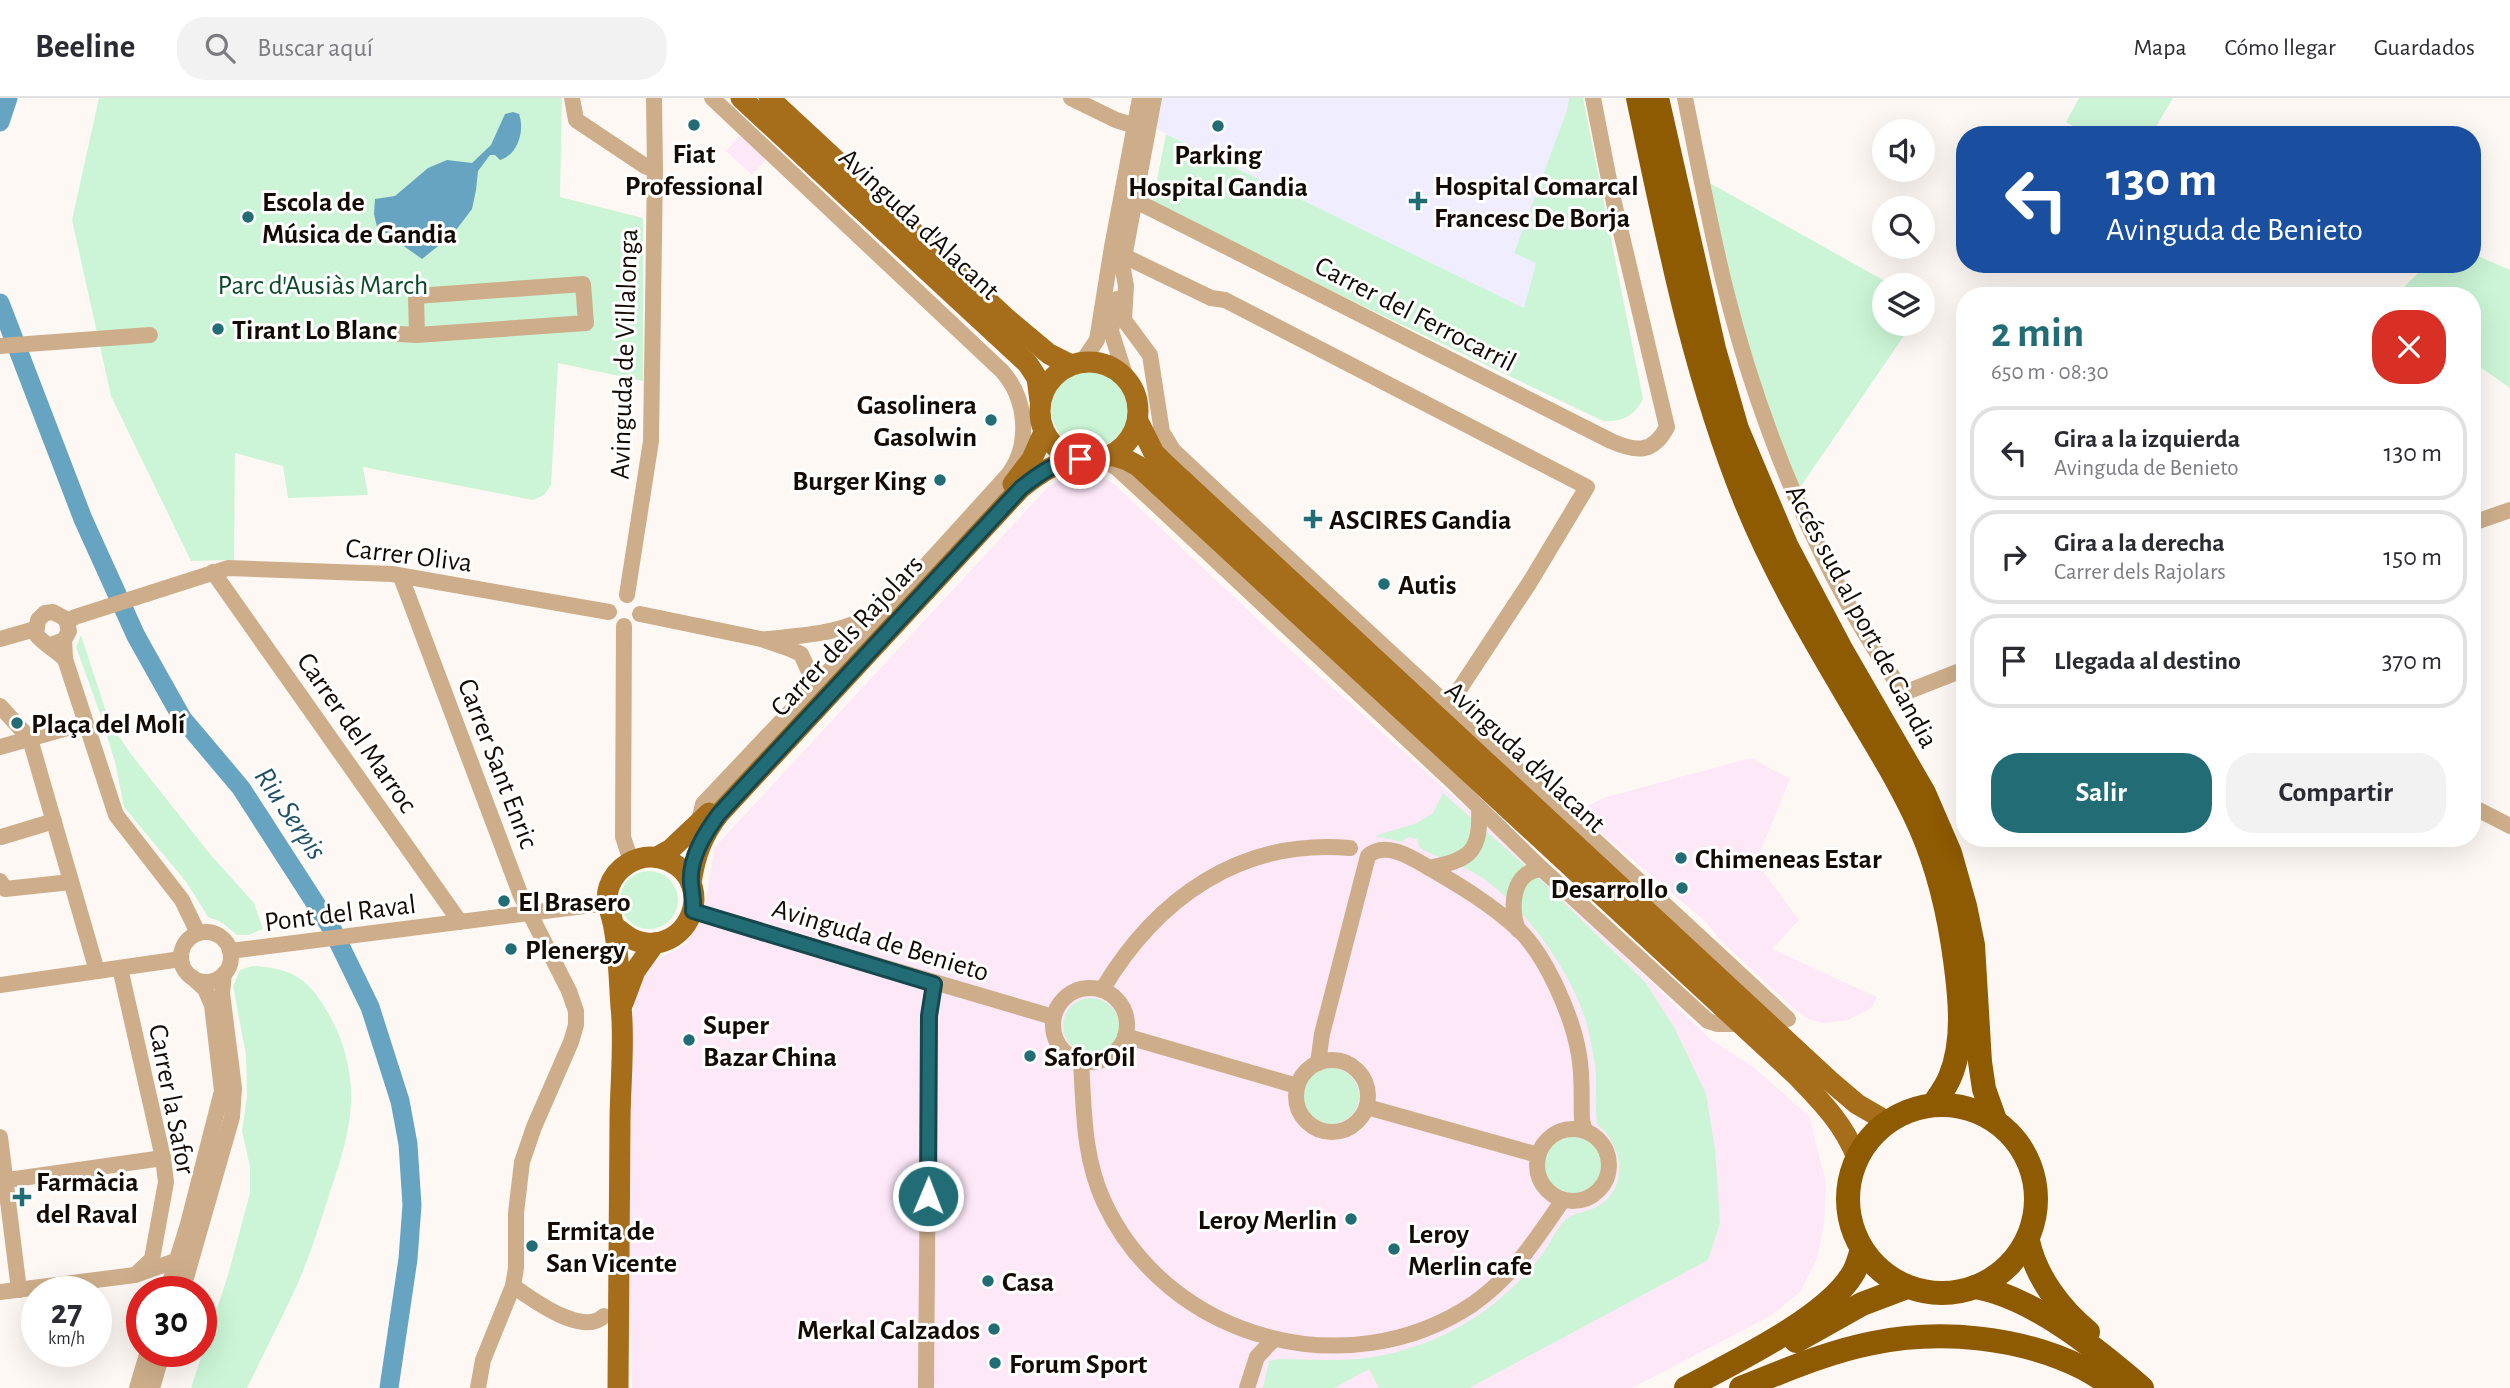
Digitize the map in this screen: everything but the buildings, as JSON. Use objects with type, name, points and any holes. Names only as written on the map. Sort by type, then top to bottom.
[{"type":"highway","points":[[1633,98],[1652,163]]},
{"type":"highway","name":"Accés sud al port de Gandia","points":[[1638,98],[1688,322],[1713,412],[1745,500],[1805,622],[1903,790],[1937,872],[1951,930],[1958,977],[1959,1014],[1955,1059],[1950,1077],[1933,1105]]},
{"type":"highway","name":"Accés sud al port de Gandia","points":[[1657,98],[1702,299],[1737,429],[1766,502],[1792,557],[1842,651],[1914,774],[1950,853],[1973,945],[1979,1062],[1994,1120]]},
{"type":"highway","name":"Accés sud al port de Gandia","points":[[1933,1105],[1955,1105],[1994,1120],[2017,1142],[2032,1168],[2037,1199],[2028,1241],[2015,1260],[1991,1280],[1975,1287],[1948,1293],[1926,1292],[1907,1287],[1888,1277],[1862,1250],[1852,1228],[1847,1204],[1849,1180],[1857,1158],[1870,1138],[1888,1122],[1909,1111],[1933,1105]]},
{"type":"highway","points":[[2028,1241],[2044,1282],[2059,1303],[2084,1329],[2151,1388]]},
{"type":"highway","points":[[1686,1388],[1748,1355],[1808,1317],[1837,1294],[1853,1274],[1862,1250]]},
{"type":"highway","points":[[1709,1388],[1862,1304],[1907,1287]]},
{"type":"highway","points":[[1975,1287],[1994,1290],[2075,1335],[2108,1358],[2142,1388]]},
{"type":"highway","points":[[1741,1388],[1825,1356],[1861,1346],[1931,1337],[1954,1337],[2033,1349],[2083,1368],[2115,1388]]},
{"type":"main road","name":"Avinguda d'Alacant","points":[[769,98],[1006,318],[1049,354],[1077,363]]},
{"type":"main road","name":"Avinguda d'Alacant","points":[[736,107],[1028,364],[1037,378],[1040,401]]},
{"type":"main road","points":[[1077,363],[1106,364],[1126,378],[1137,398],[1138,421],[1123,447],[1097,458],[1065,454],[1053,445],[1044,432],[1040,417],[1040,401],[1051,379],[1077,363]]},
{"type":"main road","name":"Avinguda d'Alacant","points":[[1138,421],[1154,453],[1165,464],[1844,1094],[1867,1112],[1888,1122]]},
{"type":"main road","name":"Carrer dels Rajolars","points":[[657,857],[698,827],[1021,476],[1044,432]]},
{"type":"main road","name":"Avinguda d'Alacant","points":[[1097,458],[1127,460],[1138,466],[1796,1075],[1848,1134],[1857,1158]]},
{"type":"main road","name":"Carrer dels Rajolars","points":[[691,883],[697,850],[705,832],[719,814],[1021,488],[1046,469],[1063,461],[1097,458]]},
{"type":"main road","points":[[614,926],[637,942],[655,943],[675,936],[684,928],[693,911],[691,883],[677,865],[657,857],[645,857],[631,861],[614,877],[609,888],[608,903],[614,926],[622,1008],[618,1388]]},
{"type":"main road","points":[[622,1008],[635,971],[655,943]]},
{"type":"street","points":[[572,98],[576,120],[655,170]]},
{"type":"street","points":[[655,105],[665,98]]},
{"type":"street","points":[[712,98],[736,107]]},
{"type":"street","points":[[698,827],[703,804],[1008,475],[1020,453],[1023,427],[1017,394],[1002,371],[724,98]]},
{"type":"street","points":[[1071,98],[1116,120],[1135,126]]},
{"type":"street","points":[[1077,363],[1097,340],[1140,98]]},
{"type":"street","points":[[1126,378],[1111,331],[1154,98]]},
{"type":"street","name":"Carrer del Ferrocarril","points":[[1136,201],[1627,449],[1652,446],[1661,438],[1667,427],[1611,190],[1593,98]]},
{"type":"street","points":[[1685,98],[1726,291],[1753,384],[1808,525],[1871,647],[1904,693],[1956,673]]},
{"type":"street","name":"Avinguda de Villalonga","points":[[628,595],[651,441],[655,105]]},
{"type":"street","points":[[1123,260],[1211,298],[1225,300],[1587,487],[1530,582],[1449,705]]},
{"type":"street","name":"Avinguda d'Alacant","points":[[1123,260],[1126,286],[1124,320],[1150,355],[1162,432],[1173,450],[1788,1019]]},
{"type":"street","points":[[398,334],[417,335],[586,323],[583,284],[416,296],[417,335]]},
{"type":"street","points":[[0,346],[150,335]]},
{"type":"street","points":[[966,338],[1000,338]]},
{"type":"street","points":[[1097,458],[1117,468],[1542,869],[1708,1021],[1717,1024],[1740,1024]]},
{"type":"street","points":[[2481,520],[2510,510]]},
{"type":"street","name":"Carrer Oliva","points":[[71,619],[228,568],[370,572],[609,612]]},
{"type":"street","name":"Carrer del Marroc","points":[[207,573],[460,922]]},
{"type":"street","name":"Carrer Sant Enric","points":[[401,577],[516,883],[573,1001],[576,1017],[571,1042],[541,1109],[522,1162],[513,1286],[483,1360],[478,1388]]},
{"type":"street","points":[[628,595],[638,603],[640,614],[633,624],[624,626],[615,623],[609,612],[613,600],[628,595]]},
{"type":"street","points":[[761,639],[810,635],[852,625],[898,595]]},
{"type":"street","points":[[50,612],[71,619],[69,631],[58,643],[42,642],[35,629],[38,620],[50,612]]},
{"type":"street","points":[[640,614],[761,639],[801,654],[810,674],[806,694]]},
{"type":"street","points":[[624,626],[623,837],[631,861]]},
{"type":"street","points":[[0,639],[35,629]]},
{"type":"street","points":[[58,643],[116,815],[182,900],[198,933]]},
{"type":"street","points":[[0,706],[30,739],[97,971]]},
{"type":"street","points":[[0,747],[85,723]]},
{"type":"street","points":[[1429,868],[1451,863],[1472,850],[1480,831],[1479,808]]},
{"type":"street","points":[[2481,811],[2510,826]]},
{"type":"street","points":[[0,837],[54,821]]},
{"type":"street","points":[[1102,990],[1136,939],[1150,924],[1180,897],[1205,881],[1242,863],[1280,851],[1317,847],[1350,848]]},
{"type":"street","points":[[1318,1063],[1322,1034],[1368,856],[1382,848],[1411,857],[1469,891],[1518,930],[1545,968],[1567,1012],[1579,1052],[1582,1120],[1585,1131]]},
{"type":"street","points":[[1518,930],[1514,917],[1517,886],[1528,873],[1542,869]]},
{"type":"street","points":[[0,881],[5,889],[71,882]]},
{"type":"street","name":"Pont del Raval","points":[[230,951],[608,903]]},
{"type":"street","name":"Avinguda de Benieto","points":[[693,911],[1053,1017]]},
{"type":"street","points":[[171,1276],[188,1224],[222,1091],[212,1005],[205,989],[187,973],[181,959],[187,941],[198,933],[211,932],[224,939],[230,951],[229,967],[224,974],[205,982],[192,977]]},
{"type":"street","points":[[0,985],[181,959]]},
{"type":"street","name":"Carrer la Safor","points":[[120,968],[163,1158],[166,1182],[152,1259],[135,1275]]},
{"type":"street","points":[[187,1276],[232,1117],[234,1088],[222,993],[224,974]]},
{"type":"street","points":[[926,1388],[929,1016],[934,984]]},
{"type":"street","points":[[1089,988],[1102,990],[1120,1003],[1127,1025],[1125,1036],[1113,1054],[1092,1062],[1081,1061],[1064,1053],[1058,1045],[1052,1027],[1053,1017],[1066,996],[1089,988]]},
{"type":"street","points":[[1125,1036],[1297,1086]]},
{"type":"street","points":[[1334,1060],[1352,1066],[1361,1073],[1367,1084],[1367,1107],[1362,1117],[1345,1130],[1324,1132],[1306,1121],[1299,1113],[1295,1095],[1297,1086],[1308,1068],[1318,1063],[1334,1060]]},
{"type":"street","points":[[1081,1061],[1088,1154],[1104,1202],[1124,1235],[1150,1268],[1176,1293],[1227,1324],[1272,1341],[1306,1345],[1362,1346],[1409,1334],[1443,1321],[1476,1302],[1517,1265],[1563,1200]]},
{"type":"street","points":[[1367,1107],[1538,1155]]},
{"type":"street","points":[[1570,1129],[1585,1131],[1599,1140],[1605,1148],[1609,1158],[1606,1179],[1601,1188],[1591,1196],[1573,1201],[1563,1200],[1553,1195],[1539,1178],[1538,1155],[1549,1137],[1570,1129]]},
{"type":"street","points":[[0,1137],[3,1181],[19,1290]]},
{"type":"street","points":[[3,1181],[163,1158]]},
{"type":"street","points":[[0,1292],[135,1275],[175,1261]]},
{"type":"street","points":[[513,1286],[546,1308],[569,1318],[592,1322],[604,1316]]},
{"type":"street","points":[[1247,1388],[1257,1357],[1272,1341]]},
{"type":"street","points":[[137,1388],[144,1367]]},
{"type":"street","points":[[152,1388],[158,1367]]},
{"type":"shaded area","name":"Hospital Comarcal Francesc De Borja","points":[[1163,98],[1569,98],[1567,110],[1514,253],[1536,263],[1524,308],[1156,129]]},
{"type":"shaded area","points":[[742,133],[769,156],[752,175],[726,151]]},
{"type":"shaded area","points":[[1071,474],[1098,475],[1113,483],[1274,635],[1545,879],[1711,1040],[1752,1066],[1809,1116],[1826,1183],[1824,1224],[1817,1259],[1800,1292],[1772,1315],[1632,1388],[632,1388],[629,1309],[632,1018],[637,990],[654,961],[685,945],[705,907],[714,848],[1049,486]]},
{"type":"shaded area","points":[[1751,758],[1790,779],[1756,862],[1799,920],[1772,949],[1877,997],[1871,1008],[1848,1020],[1823,1023],[1810,1020],[1793,1008],[1720,940],[1706,922],[1582,817],[1590,805],[1603,798]]},
{"type":"green space","name":"Parc d'Ausiàs March","points":[[99,98],[562,98],[560,197],[643,218],[643,381],[558,363],[551,485],[544,495],[533,500],[363,467],[368,495],[288,498],[283,466],[235,453],[234,560],[191,561],[111,396],[72,220]]},
{"type":"green space","points":[[1569,98],[1583,98],[1643,399],[1632,414],[1622,419],[1603,421],[1152,205],[1166,134],[1524,308],[1536,263],[1514,253],[1567,110]]},
{"type":"green space","points":[[2079,98],[2173,98],[2156,126],[2073,126],[2066,122]]},
{"type":"green space","points":[[1708,182],[1872,274],[1872,336],[1904,336],[1799,489],[1770,414],[1735,299]]},
{"type":"green space","points":[[2481,257],[2510,270],[2510,388],[2481,368],[2481,287],[2404,287],[2418,273],[2481,273]]},
{"type":"green space","points":[[1090,370],[1105,373],[1122,387],[1129,409],[1126,424],[1112,441],[1090,448],[1075,445],[1058,431],[1051,409],[1054,394],[1068,377]]},
{"type":"green space","points":[[81,635],[109,721],[130,753],[210,854],[254,903],[263,929],[249,935],[237,935],[221,922],[208,917],[187,883],[124,807],[115,762],[76,647]]},
{"type":"green space","points":[[1443,793],[1539,878],[1645,982],[1674,1027],[1706,1094],[1715,1149],[1720,1223],[1708,1260],[1469,1388],[1379,1388],[1369,1369],[1334,1388],[1263,1388],[1269,1361],[1375,1357],[1428,1342],[1467,1323],[1519,1281],[1541,1256],[1565,1220],[1606,1200],[1618,1179],[1619,1168],[1613,1144],[1597,1124],[1595,1066],[1583,1012],[1560,965],[1544,941],[1507,899],[1469,870],[1420,848],[1417,839],[1408,837],[1402,842],[1375,836],[1417,823],[1433,813]]},
{"type":"green space","points":[[649,871],[660,873],[673,884],[678,900],[676,911],[665,924],[649,929],[638,927],[625,916],[620,900],[622,889],[633,876]]},
{"type":"green space","points":[[252,966],[278,969],[306,983],[321,1001],[333,1022],[347,1059],[351,1088],[350,1115],[338,1167],[307,1260],[247,1388],[191,1388],[198,1367],[217,1367],[217,1309],[250,1193],[250,1167],[242,1131],[247,1097],[246,1055],[233,986],[240,970]]},
{"type":"green space","points":[[1091,998],[1102,1000],[1111,1006],[1117,1015],[1117,1037],[1111,1046],[1102,1052],[1091,1054],[1080,1052],[1071,1046],[1065,1037],[1063,1026],[1065,1015],[1071,1006],[1080,1000]]},
{"type":"green space","points":[[1326,1068],[1336,1068],[1351,1076],[1357,1085],[1357,1107],[1351,1116],[1336,1124],[1326,1124],[1308,1112],[1303,1101],[1303,1091],[1315,1073]]},
{"type":"green space","points":[[1573,1137],[1589,1142],[1597,1150],[1602,1166],[1597,1182],[1589,1190],[1573,1195],[1557,1190],[1549,1182],[1544,1166],[1549,1150],[1557,1142]]},
{"type":"water","points":[[505,114],[519,114],[521,120],[516,147],[500,160],[495,155],[490,155],[478,171],[472,209],[453,234],[422,259],[377,227],[375,199],[395,196],[428,168],[447,160],[472,163],[491,145]]},
{"type":"waterway","name":"Riu Serpis","points":[[0,122],[8,98]]},
{"type":"waterway","name":"Riu Serpis","points":[[0,303],[83,519],[136,636],[182,718],[241,788],[332,929],[370,1007],[400,1101],[408,1144],[412,1205],[408,1259],[389,1388]]},
{"type":"place","name":"Fiat Professional","points":[[694,125]]},
{"type":"place","name":"Parking Hospital Gandia","points":[[1218,126]]},
{"type":"place","name":"Hospital Comarcal Francesc De Borja","points":[[1418,201]]},
{"type":"place","name":"Escola de Música de Gandia","points":[[248,217]]},
{"type":"place","name":"Tirant Lo Blanc","points":[[218,329]]},
{"type":"place","name":"Gasolinera Gasolwin","points":[[991,420]]},
{"type":"place","name":"Burger King","points":[[940,480]]},
{"type":"place","name":"ASCIRES Gandia","points":[[1313,519]]},
{"type":"place","name":"Autis","points":[[1384,584]]},
{"type":"place","name":"Plaça del Molí","points":[[17,723]]},
{"type":"place","name":"Chimeneas Estar","points":[[1681,858]]},
{"type":"place","name":"Desarrollo","points":[[1682,888]]},
{"type":"place","name":"El Brasero","points":[[504,901]]},
{"type":"place","name":"Plenergy","points":[[511,949]]},
{"type":"place","name":"Super Bazar China","points":[[689,1040]]},
{"type":"place","name":"SaforOil","points":[[1030,1056]]},
{"type":"place","name":"Farmàcia del Raval","points":[[22,1197]]},
{"type":"place","name":"Leroy Merlin","points":[[1351,1219]]},
{"type":"place","name":"Ermita de San Vicente","points":[[532,1246]]},
{"type":"place","name":"Leroy Merlin cafe","points":[[1394,1249]]},
{"type":"place","name":"Casa","points":[[988,1281]]},
{"type":"place","name":"Merkal Calzados","points":[[994,1329]]},
{"type":"place","name":"Forum Sport","points":[[995,1363]]},
{"type":"route","points":[[928,1196],[929,1016],[934,984],[693,911],[693,865],[705,832],[719,814],[1021,488],[1046,469],[1063,461],[1080,459]]}]
